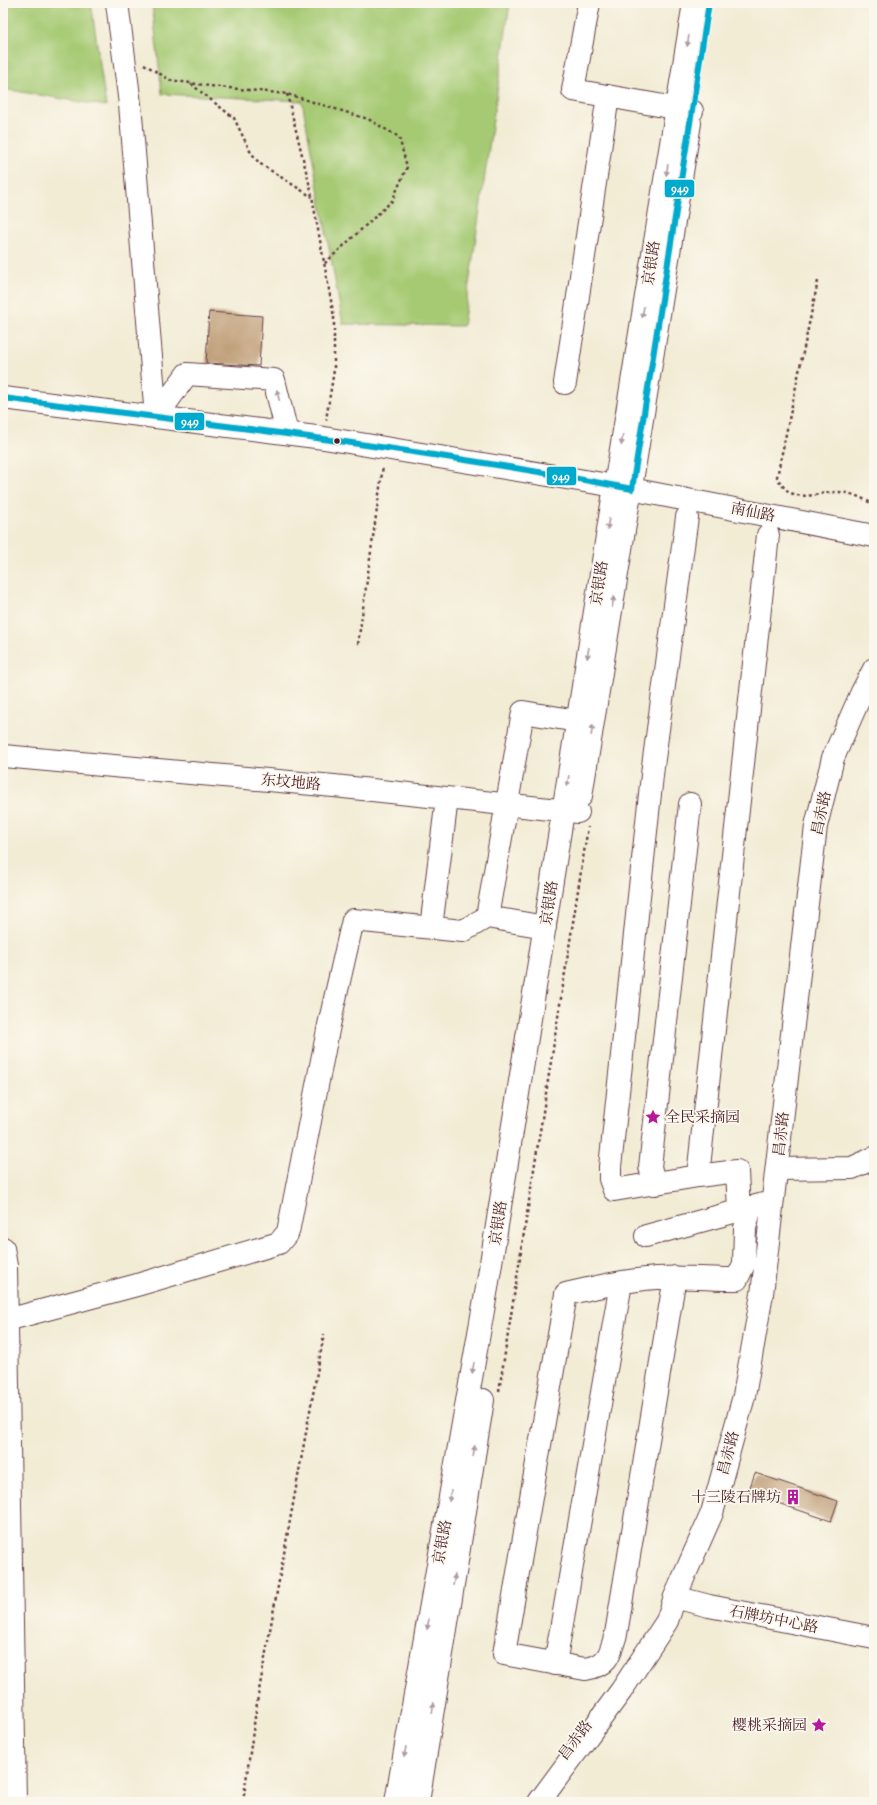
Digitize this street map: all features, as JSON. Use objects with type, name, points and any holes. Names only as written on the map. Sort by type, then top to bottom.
[{"type":"main road","points":[[116,3],[130,104],[156,417]]},
{"type":"main road","points":[[589,3],[574,90],[684,110]]},
{"type":"main road","name":"京银路","points":[[418,1802],[577,815],[623,487],[684,110],[694,3]]},
{"type":"main road","name":"京银路","points":[[684,110],[709,3]]},
{"type":"main road","points":[[565,383],[608,96]]},
{"type":"main road","points":[[156,417],[188,374],[274,380],[286,433]]},
{"type":"main road","name":"南仙路","points":[[3,398],[324,438],[623,487],[874,536]]},
{"type":"main road","name":"京银路","points":[[509,1239],[545,927],[577,815],[577,721],[623,487]]},
{"type":"main road","points":[[675,1277],[616,1634],[610,1654],[597,1668],[584,1669],[504,1654],[566,1294],[621,1283],[675,1277],[737,1279],[744,1264],[745,1209],[737,1171],[614,1190],[610,1179],[610,1167],[653,766],[687,516]]},
{"type":"main road","points":[[698,1176],[768,535]]},
{"type":"main road","name":"昌赤路","points":[[538,1801],[659,1616],[675,1597],[712,1513],[744,1396],[762,1294],[774,1201],[816,826],[833,758],[862,692],[874,669]]},
{"type":"main road","points":[[488,917],[523,712],[577,721]]},
{"type":"main road","name":"东坟地路","points":[[3,756],[318,784],[507,805],[577,815]]},
{"type":"main road","points":[[431,928],[447,798]]},
{"type":"main road","points":[[654,1184],[650,1167],[690,804]]},
{"type":"main road","points":[[7,1320],[137,1285],[279,1243],[288,1232],[329,1025],[353,920],[463,931],[488,917],[545,927]]},
{"type":"main road","points":[[777,1169],[852,1168],[874,1158]]},
{"type":"main road","points":[[646,1236],[774,1201]]},
{"type":"main road","points":[[3,1248],[6,1266],[7,1320],[5,1380],[15,1802]]},
{"type":"main road","points":[[555,1664],[621,1283]]},
{"type":"main road","name":"京银路","points":[[396,1802],[502,1287]]},
{"type":"main road","name":"石牌坊中心路","points":[[675,1597],[709,1606],[874,1638]]},
{"type":"path","points":[[122,40],[143,64],[170,80],[191,84],[286,94],[368,119],[399,137],[407,167],[392,201],[324,264]]},
{"type":"path","points":[[191,84],[234,118],[250,151],[259,163],[312,197]]},
{"type":"path","points":[[286,94],[312,197],[334,317],[334,370],[324,438]]},
{"type":"path","points":[[818,281],[777,477],[783,488],[795,496],[814,496],[837,492],[851,494],[874,505]]},
{"type":"path","points":[[358,644],[385,448]]},
{"type":"path","points":[[502,1287],[577,815]]},
{"type":"path","points":[[243,1802],[262,1673],[324,1334]]},
{"type":"green space","points":[[3,3],[91,3],[106,106],[3,89]]},
{"type":"green space","points":[[152,3],[510,3],[463,326],[343,324],[302,101],[162,94]]},
{"type":"building","points":[[209,312],[262,316],[259,366],[206,363]]},
{"type":"building","name":"十三陵石牌坊","points":[[755,1473],[838,1501],[831,1521],[748,1493]]},
{"type":"transit line","name":"949","points":[[3,398],[397,449],[632,489],[709,3]]},
{"type":"place","name":"全民采摘园","points":[[653,1117]]},
{"type":"place","name":"十三陵石牌坊","points":[[793,1497]]},
{"type":"place","name":"樱桃采摘园","points":[[819,1725]]}]
